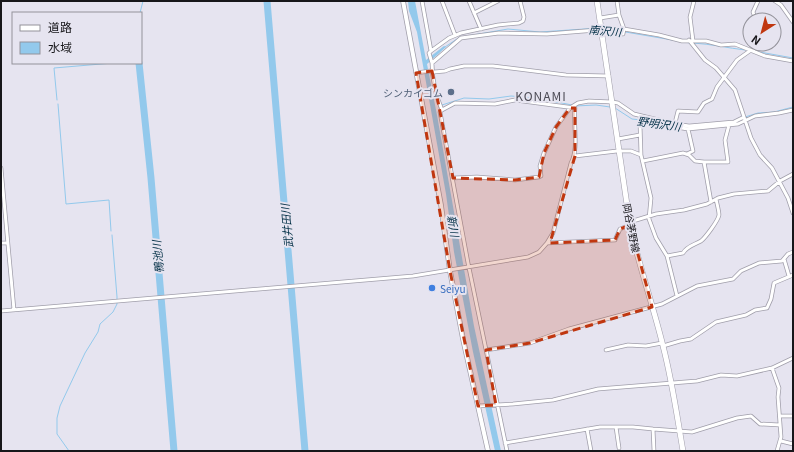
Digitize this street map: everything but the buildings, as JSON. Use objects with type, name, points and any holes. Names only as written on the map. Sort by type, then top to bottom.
[{"type":"main road","name":"岡谷茅野線","points":[[597,1],[630,225],[635,248],[663,345],[683,451]]},
{"type":"street","points":[[403,1],[418,72],[463,339],[480,406],[488,451]]},
{"type":"street","points":[[422,1],[430,42],[431,51],[429,53],[432,63],[431,71],[442,110],[440,112],[468,268],[486,350],[495,405],[507,451]]},
{"type":"street","points":[[442,1],[455,35]]},
{"type":"street","points":[[469,1],[481,29]]},
{"type":"street","points":[[474,13],[495,1]]},
{"type":"street","points":[[431,51],[449,38],[461,33],[498,25],[519,23],[523,21],[524,17],[520,1]]},
{"type":"street","points":[[432,63],[461,38],[499,33],[547,34],[602,31],[623,34],[624,29],[619,15],[617,1]]},
{"type":"street","points":[[694,1],[690,17],[691,41],[705,60],[716,68],[735,90],[751,138],[760,155],[772,168],[780,181],[793,213]]},
{"type":"street","points":[[775,1],[781,5],[793,22]]},
{"type":"street","points":[[753,12],[756,2]]},
{"type":"street","points":[[600,18],[619,15]]},
{"type":"street","points":[[624,29],[682,40],[706,40],[721,45],[734,44],[742,47]]},
{"type":"street","points":[[674,127],[678,111],[698,112],[704,103],[712,99],[717,87],[737,60],[749,52]]},
{"type":"street","points":[[756,52],[765,56],[793,61]]},
{"type":"street","points":[[418,72],[445,71],[464,66],[493,66],[566,75],[609,76]]},
{"type":"street","points":[[1,311],[413,276],[528,257],[539,252],[553,233],[571,163],[575,156],[573,119],[575,108],[515,100],[494,104],[455,103],[442,110]]},
{"type":"street","points":[[453,178],[477,177],[515,180],[541,176],[540,166],[544,152],[556,127],[570,108],[578,103],[589,101],[613,106],[618,103],[634,114],[662,124],[688,129],[738,124],[755,116],[793,110]]},
{"type":"street","points":[[677,296],[667,256],[656,238],[650,219],[651,198],[641,155],[640,124],[644,122],[662,124],[675,123],[689,126],[734,122],[744,117]]},
{"type":"street","points":[[643,161],[683,153],[687,154],[695,161],[728,162],[725,140],[728,125]]},
{"type":"street","points":[[687,154],[692,151],[688,129]]},
{"type":"street","points":[[618,139],[640,135]]},
{"type":"street","points":[[575,156],[617,151],[631,151],[641,155]]},
{"type":"street","points":[[704,162],[711,202]]},
{"type":"street","points":[[1,168],[2,196],[14,310]]},
{"type":"street","points":[[547,243],[615,240],[620,229],[630,225],[633,221],[656,214],[684,210],[711,202],[716,199],[745,192],[768,191],[780,181],[793,174]]},
{"type":"street","points":[[667,256],[683,253],[686,248],[706,236],[719,215],[716,199]]},
{"type":"street","points":[[1,243],[7,243]]},
{"type":"street","points":[[486,350],[530,343],[569,329],[662,304],[697,286],[733,279],[741,271],[759,263],[782,261],[788,254],[793,252]]},
{"type":"street","points":[[784,259],[789,276]]},
{"type":"street","points":[[606,350],[628,345],[663,345],[691,339],[716,322],[746,315],[755,310],[767,308],[771,299],[774,284],[793,275]]},
{"type":"street","points":[[480,406],[561,399],[578,393],[598,389],[697,382],[721,375],[737,376],[772,368],[793,358]]},
{"type":"street","points":[[772,368],[779,388],[778,397],[781,441],[777,451]]},
{"type":"street","points":[[505,443],[600,427],[633,426],[653,430],[692,432],[737,418],[750,416],[760,424],[780,425]]},
{"type":"street","points":[[780,416],[793,416]]},
{"type":"street","points":[[616,427],[619,448]]},
{"type":"street","points":[[587,429],[591,451]]},
{"type":"street","points":[[653,430],[654,451]]},
{"type":"street","points":[[781,441],[793,444]]},
{"type":"highlighted area","points":[[432,71],[453,178],[515,180],[539,177],[544,153],[556,127],[570,108],[575,108],[575,156],[550,243],[615,240],[620,229],[630,225],[652,307],[530,343],[486,350],[496,405],[478,406],[450,271],[416,73]]},
{"type":"water","name":"新川","points":[[408,1],[415,1],[426,60],[444,46],[446,47],[427,64],[474,326],[501,451],[495,451],[473,352],[454,252],[446,194],[417,32],[409,11]]},
{"type":"waterway","points":[[140,12],[143,1]]},
{"type":"waterway","name":"武井田川","points":[[267,1],[305,451]]},
{"type":"waterway","name":"南沢川","points":[[467,36],[508,29],[540,32],[599,28]]},
{"type":"waterway","name":"南沢川","points":[[602,28],[690,43]]},
{"type":"waterway","name":"南沢川","points":[[445,47],[460,37]]},
{"type":"waterway","name":"南沢川","points":[[693,43],[742,50]]},
{"type":"waterway","name":"南沢川","points":[[760,52],[793,58]]},
{"type":"waterway","points":[[57,100],[54,68],[101,64]]},
{"type":"waterway","name":"鴨池川","points":[[139,64],[151,178],[174,451]]},
{"type":"waterway","name":"野明沢川","points":[[442,105],[464,98],[489,99],[511,96],[536,98],[572,105]]},
{"type":"waterway","points":[[58,104],[66,204],[109,200],[111,231]]},
{"type":"waterway","name":"野明沢川","points":[[575,106],[596,105],[610,107]]},
{"type":"waterway","name":"野明沢川","points":[[745,117],[758,113],[774,112],[793,107]]},
{"type":"waterway","name":"野明沢川","points":[[615,108],[632,119],[662,122]]},
{"type":"waterway","points":[[69,451],[57,434],[57,418],[60,406],[85,353],[98,332],[100,324],[113,312],[117,304],[112,235]]},
{"type":"place","name":"シンカイゴム","points":[[451,92]]},
{"type":"place","name":"Seiyu","points":[[432,288]]},
{"type":"district","name":"KONAMI","points":[[541,95]]}]
